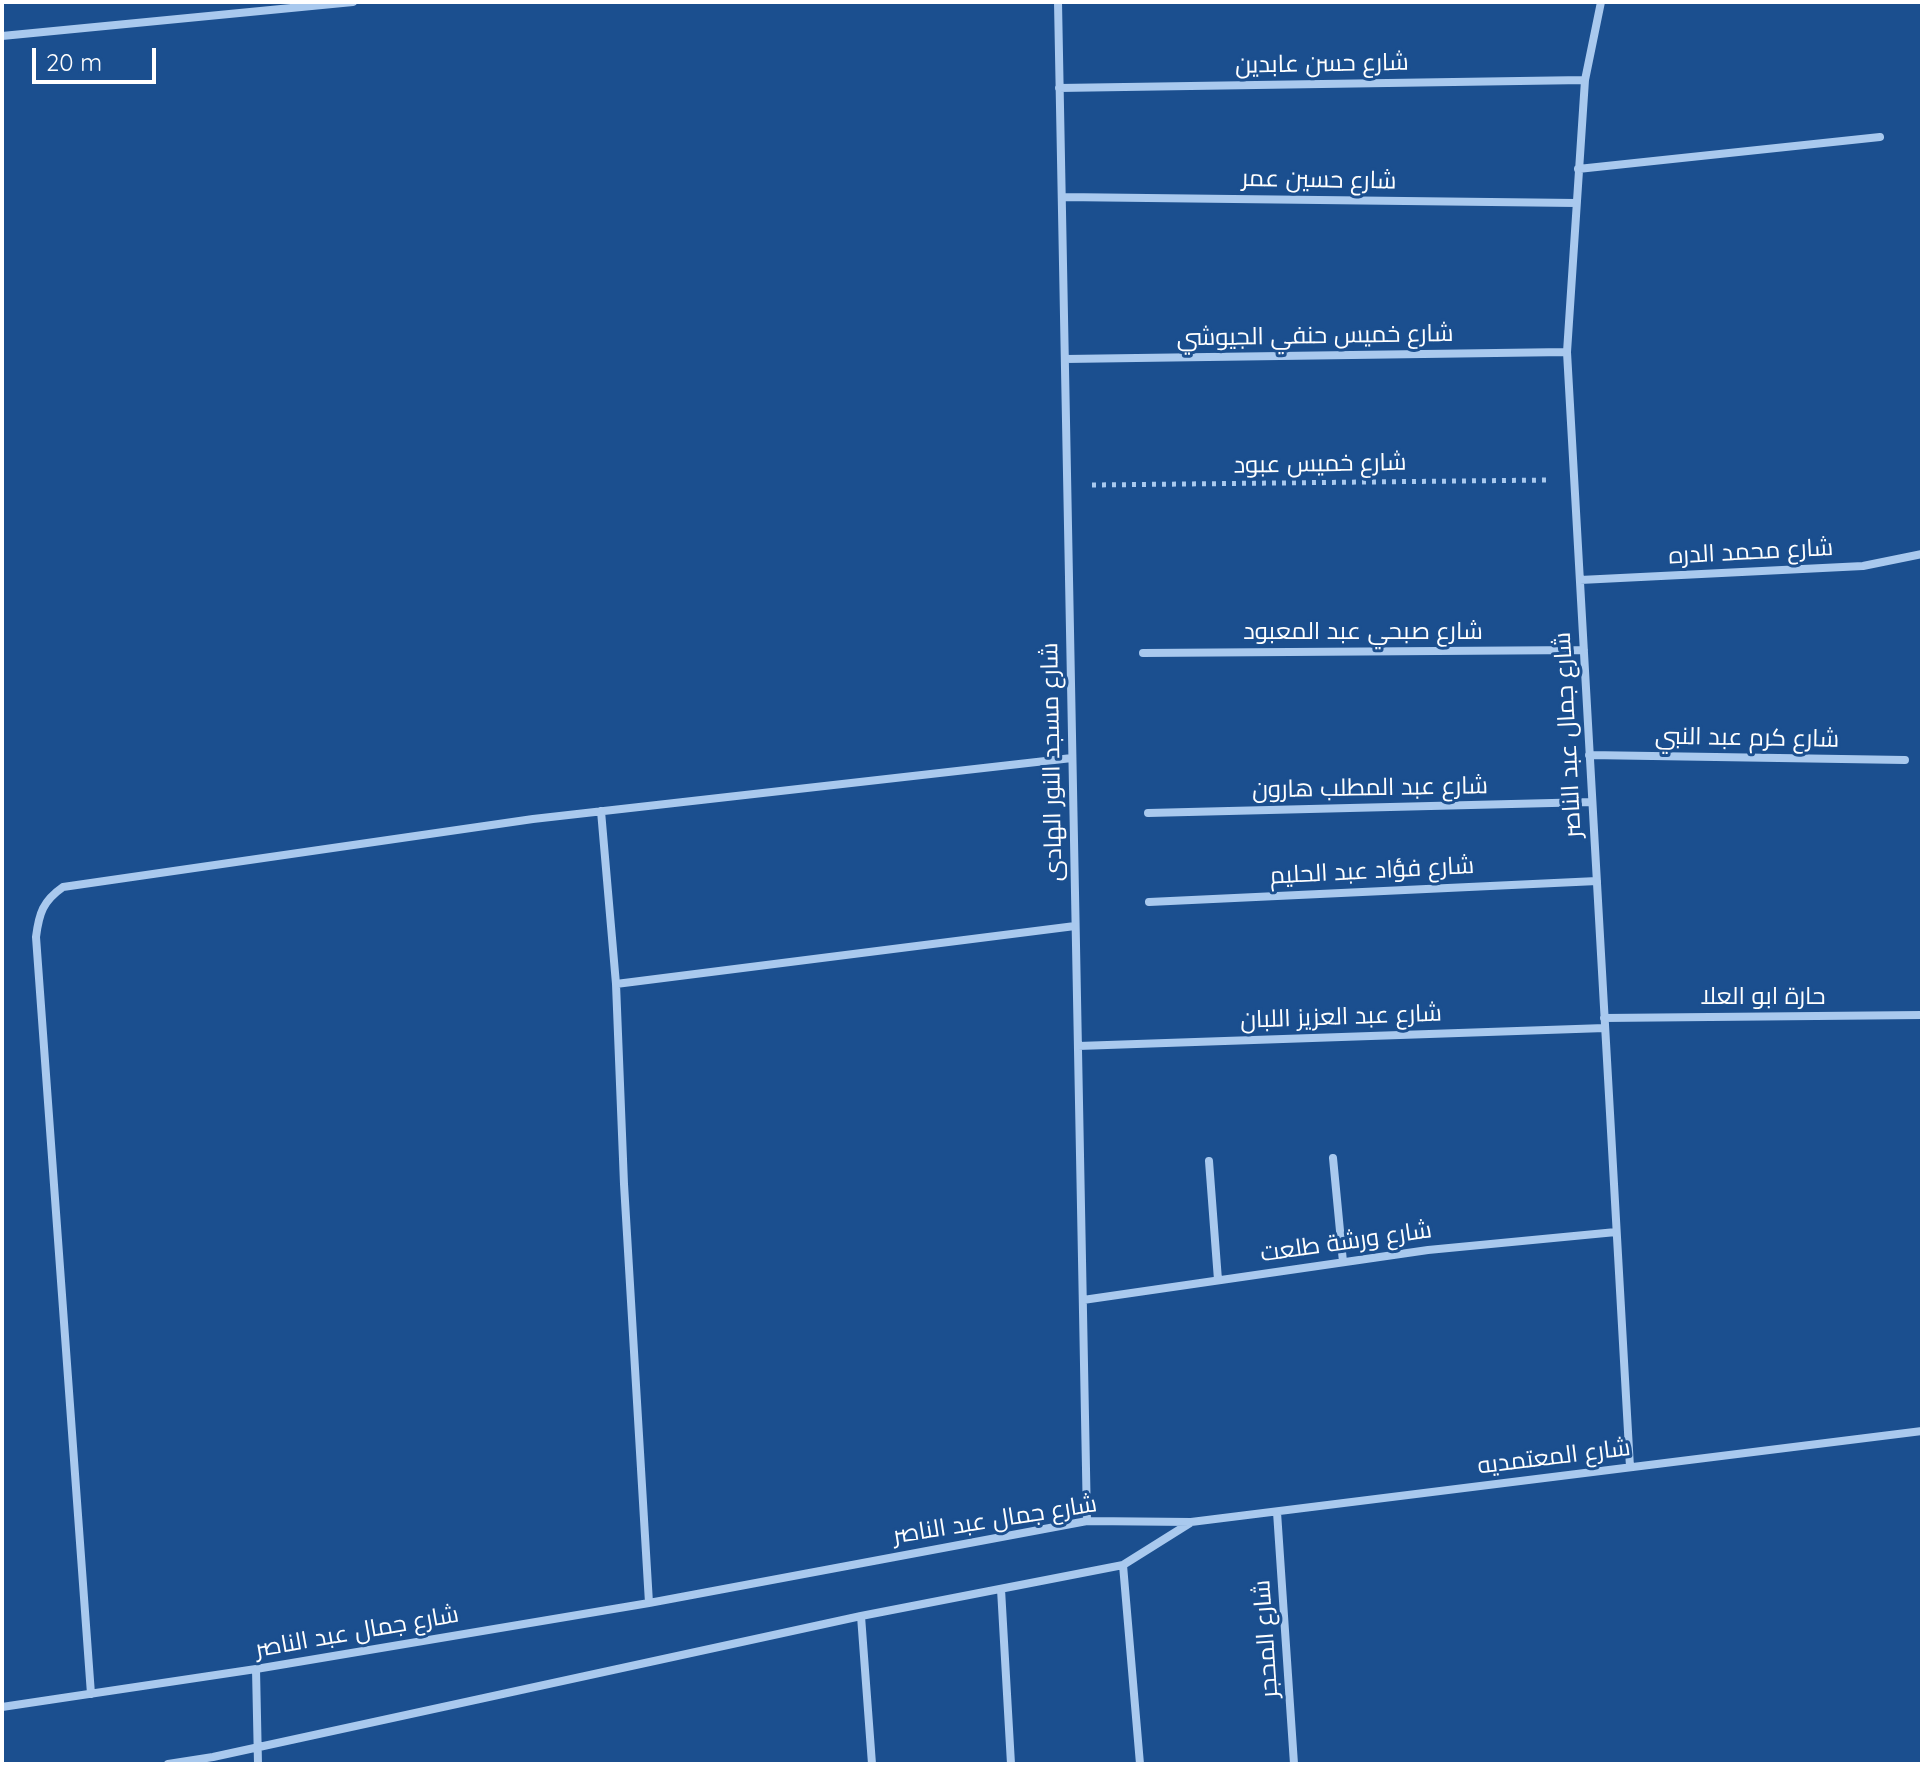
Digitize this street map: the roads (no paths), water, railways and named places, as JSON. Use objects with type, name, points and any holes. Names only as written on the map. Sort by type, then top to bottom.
[{"type":"street","points":[[2,36],[353,2]]},
{"type":"street","name":"شارع مسجد النور الهادى","points":[[1058,2],[1087,1521]]},
{"type":"street","name":"شارع جمال عبد الناصر","points":[[1601,2],[1585,80],[1567,352],[1630,1467]]},
{"type":"street","name":"شارع حسن عابدين","points":[[1059,88],[1585,80]]},
{"type":"street","points":[[1578,169],[1880,137]]},
{"type":"street","name":"شارع حسين عمر","points":[[1062,197],[1576,203]]},
{"type":"street","name":"شارع خميس حنفي الجيوشي","points":[[1065,359],[1567,352]]},
{"type":"street","name":"شارع محمد الدره","points":[[1580,580],[1863,566],[1922,554]]},
{"type":"street","name":"شارع صبحي عبد المعبود","points":[[1143,653],[1584,650]]},
{"type":"street","name":"شارع كرم عبد النبي","points":[[1589,755],[1905,760]]},
{"type":"street","points":[[91,1694],[36,937],[40,912],[48,897],[63,887],[533,819],[1072,758]]},
{"type":"street","name":"شارع عبد المطلب هارون","points":[[1148,813],[1592,802]]},
{"type":"street","points":[[601,811],[616,984],[624,1184],[649,1603]]},
{"type":"street","name":"شارع فؤاد عبد الحليم","points":[[1149,902],[1597,881]]},
{"type":"street","points":[[616,984],[1075,926]]},
{"type":"street","name":"حارة ابو العلا","points":[[1604,1018],[1922,1015]]},
{"type":"street","name":"شارع عبد العزيز اللبان","points":[[1078,1046],[1605,1028]]},
{"type":"street","points":[[1333,1158],[1343,1262]]},
{"type":"street","points":[[1209,1161],[1218,1280]]},
{"type":"street","name":"شارع ورشة طلعت","points":[[1083,1300],[1428,1250],[1616,1232]]},
{"type":"street","name":"شارع المعتمديه","points":[[1191,1522],[1922,1431]]},
{"type":"street","name":"شارع المحجر","points":[[1277,1512],[1294,1764]]},
{"type":"street","name":"شارع جمال عبد الناصر","points":[[2,1707],[256,1669],[649,1603],[1087,1521],[1191,1522]]},
{"type":"street","points":[[168,1764],[861,1616],[1123,1565],[1191,1522]]},
{"type":"street","points":[[1123,1565],[1140,1764]]},
{"type":"street","points":[[1001,1589],[1011,1764]]},
{"type":"street","points":[[861,1616],[872,1764]]},
{"type":"street","points":[[256,1669],[258,1764]]}]
